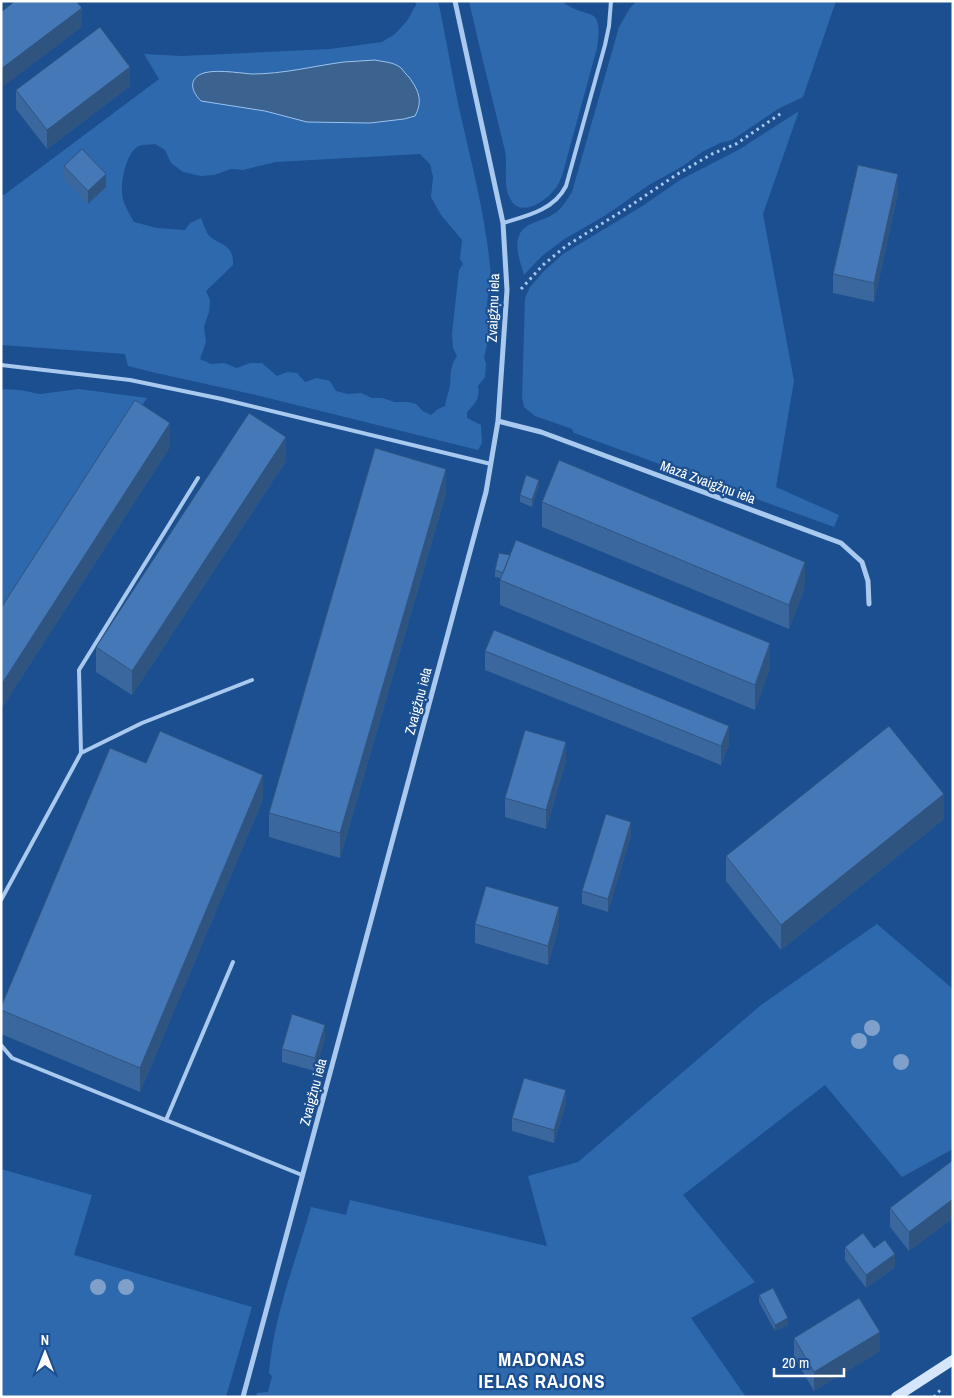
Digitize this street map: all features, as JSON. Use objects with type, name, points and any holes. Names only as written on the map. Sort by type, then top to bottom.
[{"type":"main road","points":[[896,1397],[953,1360]]},
{"type":"street","name":"Zvaigžņu iela","points":[[243,1397],[484,502],[492,464],[498,421],[507,290],[503,222],[455,1]]},
{"type":"street","name":"Mazā Zvaigžņu iela","points":[[498,421],[541,432],[841,543],[862,562],[868,581],[869,604]]},
{"type":"lane","points":[[503,222],[543,210],[557,199],[566,186],[610,26],[611,1]]},
{"type":"lane","points":[[1,365],[130,380],[222,398],[492,464]]},
{"type":"lane","points":[[1,900],[81,753],[79,670],[198,478]]},
{"type":"lane","points":[[81,753],[142,723],[252,680]]},
{"type":"lane","points":[[166,1120],[233,962]]},
{"type":"lane","points":[[1,1045],[12,1058],[302,1175]]},
{"type":"path","points":[[506,310],[524,284],[543,264],[566,246],[676,175],[712,154],[736,144],[783,112]]},
{"type":"shaded area","points":[[415,1],[438,1],[481,205],[488,247],[492,290],[488,294],[487,306],[490,309],[488,340],[484,358],[486,363],[485,377],[478,386],[477,400],[467,412],[467,418],[481,425],[482,443],[478,450],[256,395],[128,366],[125,354],[1,345],[1,195],[4,195],[159,79],[144,54],[182,56],[330,49],[382,42],[395,34],[407,21],[416,5]],"holes":[[[345,62],[404,119],[369,123],[307,122],[265,111],[201,101],[213,72],[254,74],[287,72]],[[155,144],[165,150],[171,163],[183,172],[201,176],[214,175],[231,169],[243,170],[276,162],[420,154],[430,164],[433,177],[431,197],[441,215],[462,240],[460,259],[463,264],[459,270],[452,333],[453,348],[457,356],[452,366],[445,406],[431,415],[423,411],[416,404],[372,398],[361,393],[348,394],[336,391],[330,381],[317,378],[305,382],[297,373],[287,372],[277,376],[262,363],[250,363],[237,368],[224,363],[211,364],[200,359],[206,342],[204,327],[209,312],[210,300],[206,291],[233,265],[233,257],[228,248],[207,233],[201,218],[190,223],[185,230],[157,228],[134,222],[122,196],[126,166],[135,149],[141,145]]]},
{"type":"shaded area","points":[[469,1],[562,1],[579,11],[592,15],[596,18],[598,24],[597,48],[562,176],[551,194],[527,208],[515,205],[508,194],[505,151]]},
{"type":"shaded area","points":[[637,1],[836,1],[803,97],[778,109],[732,140],[720,143],[702,152],[683,166],[649,185],[606,215],[563,240],[542,256],[524,275],[517,245],[521,231],[529,225],[555,213],[564,205],[572,192],[619,27],[630,8]]},
{"type":"shaded area","points":[[375,60],[395,64],[409,77],[419,96],[419,106],[415,116],[370,123],[307,122],[265,111],[201,101],[193,88],[194,81],[199,75],[210,72],[264,74],[344,62]]},
{"type":"shaded area","points":[[799,111],[763,214],[794,381],[776,487],[839,515],[834,527],[574,433],[572,429],[535,416],[524,407],[522,397],[525,298],[530,287],[544,271],[563,254],[644,205],[680,180],[740,149]]},
{"type":"shaded area","points":[[2,389],[40,394],[79,389],[147,398],[1,611]]},
{"type":"shaded area","points":[[877,924],[953,989],[953,1149],[902,1177],[825,1085],[683,1195],[755,1282],[691,1318],[746,1397],[256,1397],[257,1393],[268,1392],[272,1376],[269,1373],[275,1331],[311,1207],[346,1215],[350,1200],[547,1246],[528,1176],[578,1162],[761,1005]]},
{"type":"shaded area","points":[[1,1169],[92,1195],[74,1255],[252,1307],[226,1397],[1,1397]]},
{"type":"building","points":[[15,1],[76,1],[82,8],[1,69],[1,12]]},
{"type":"building","points":[[100,27],[130,67],[47,130],[16,90]]},
{"type":"building","points":[[82,149],[106,174],[88,191],[64,166]]},
{"type":"building","points":[[858,165],[898,174],[874,283],[833,274]]},
{"type":"building","points":[[135,400],[170,423],[3,682],[1,681],[1,608]]},
{"type":"building","points":[[249,413],[286,437],[132,671],[96,647]]},
{"type":"building","points":[[375,448],[446,469],[340,833],[269,813]]},
{"type":"building","points":[[559,460],[805,562],[789,605],[542,502]]},
{"type":"building","points":[[526,475],[539,480],[532,500],[520,495]]},
{"type":"building","points":[[516,540],[770,643],[755,685],[500,580]]},
{"type":"building","points":[[499,553],[510,555],[503,573],[495,570]]},
{"type":"building","points":[[494,630],[729,726],[721,746],[485,651]]},
{"type":"building","points":[[889,726],[944,794],[781,925],[726,856]]},
{"type":"building","points":[[525,730],[566,742],[546,810],[505,798]]},
{"type":"building","points":[[160,731],[263,775],[140,1068],[1,1010],[1,1007],[110,748],[146,763]]},
{"type":"building","points":[[606,814],[631,822],[608,899],[582,891]]},
{"type":"building","points":[[486,886],[559,907],[548,946],[475,924]]},
{"type":"building","points":[[292,1014],[325,1025],[315,1058],[282,1049]]},
{"type":"building","points":[[524,1078],[566,1090],[554,1130],[512,1118]]},
{"type":"building","points":[[953,1160],[953,1199],[909,1232],[890,1208]]},
{"type":"building","points":[[863,1233],[874,1248],[885,1240],[895,1254],[866,1275],[845,1247]]},
{"type":"building","points":[[773,1288],[788,1318],[775,1325],[759,1295]]},
{"type":"building","points":[[859,1298],[880,1332],[814,1372],[794,1338]]},
{"type":"district","name":"MADONAS IELAS RAJONS","points":[[542,1370]]}]
